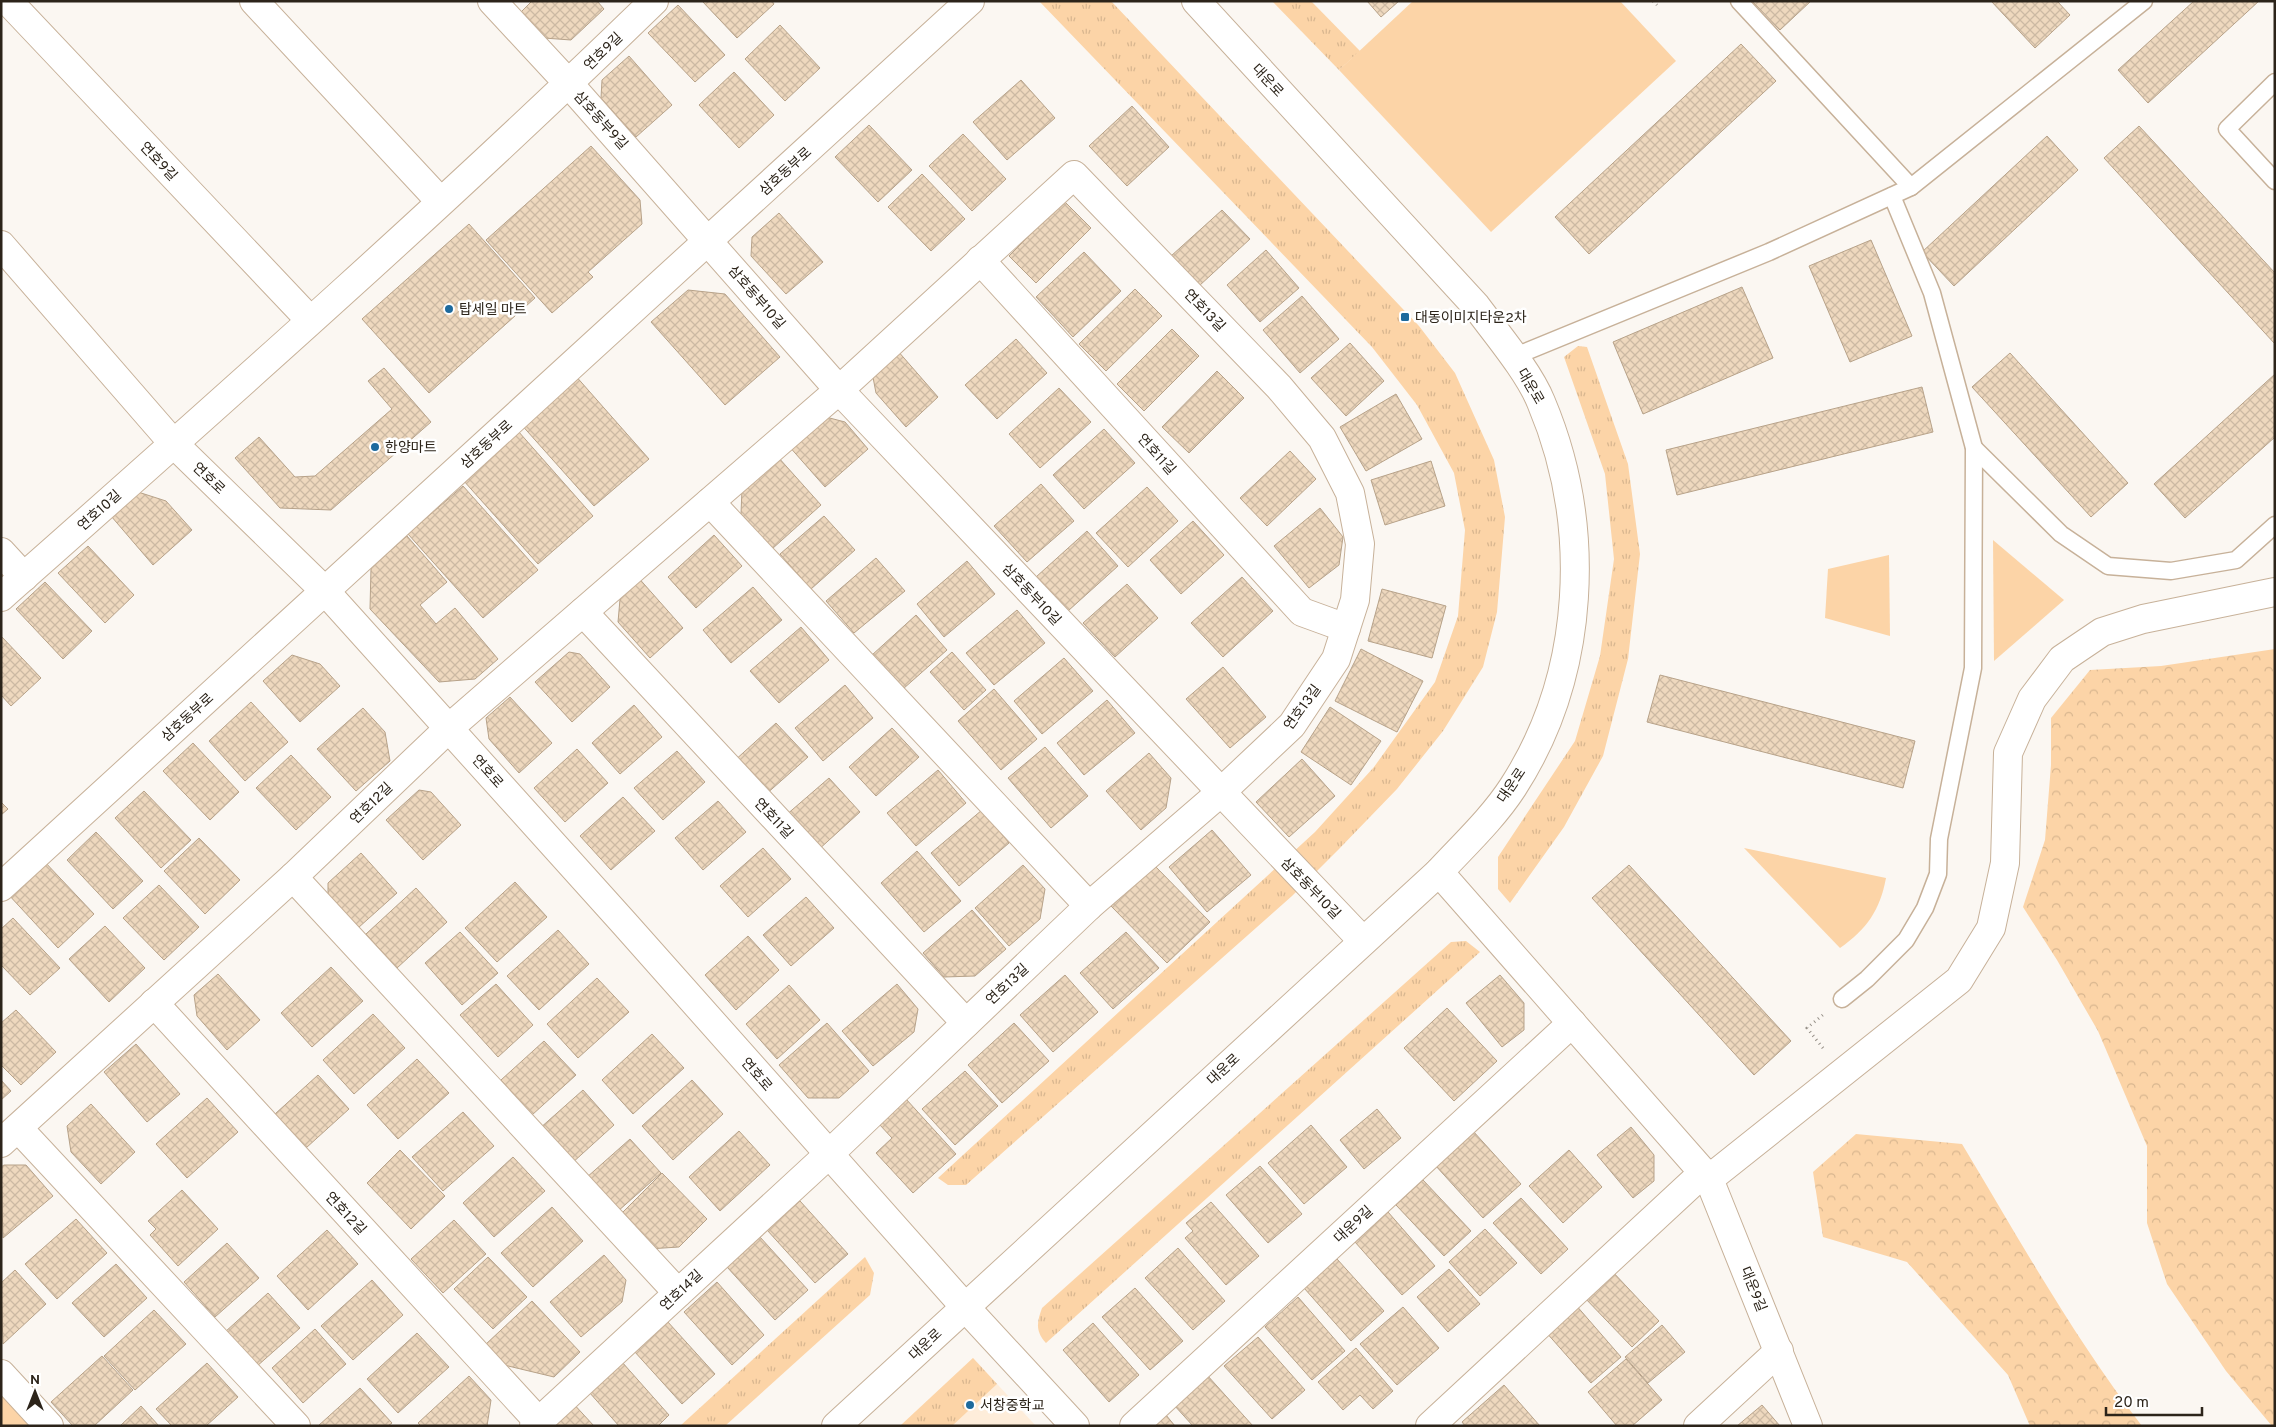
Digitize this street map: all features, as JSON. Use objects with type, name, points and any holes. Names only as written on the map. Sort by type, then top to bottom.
[{"type":"street","name":"연호9길","points":[[8,1],[310,320]]},
{"type":"street","points":[[254,1],[440,201]]},
{"type":"street","name":"삼호동부9길","points":[[492,1],[569,84],[708,241]]},
{"type":"street","name":"연호9길","points":[[174,444],[569,84],[654,1]]},
{"type":"street","name":"삼호동부로","points":[[1,887],[970,1]]},
{"type":"street","name":"대운로","points":[[836,1426],[1439,872],[1513,787],[1538,741],[1560,683],[1574,614],[1576,566],[1573,527],[1564,470],[1541,401],[1513,357],[1476,306],[1196,1]]},
{"type":"street","name":"연호13길","points":[[828,1155],[1089,906],[1220,793],[1292,725],[1336,659],[1355,600],[1360,544],[1350,493],[1322,438],[1279,387],[1074,175],[980,260]]},
{"type":"street","name":"삼호동부10길","points":[[708,241],[839,390],[1220,793],[1363,941]]},
{"type":"street","name":"연호로","points":[[1,245],[174,444],[325,591],[624,923],[828,1155],[965,1307]]},
{"type":"street","points":[[449,728],[839,390],[980,260]]},
{"type":"street","name":"연호11길","points":[[980,260],[1302,612],[1346,628]]},
{"type":"street","name":"연호10길","points":[[1,598],[174,444]]},
{"type":"street","points":[[710,502],[1089,906]]},
{"type":"street","points":[[1,552],[24,577]]},
{"type":"street","points":[[1430,1426],[1706,1175],[1843,1073],[1959,980],[1991,928],[2005,863],[2008,752],[2032,699],[2062,659],[2102,632],[2143,619],[2275,592]]},
{"type":"street","name":"연호11길","points":[[582,612],[966,1023]]},
{"type":"street","name":"연호12길","points":[[296,1426],[10,1135],[293,877],[449,728]]},
{"type":"street","name":"대운9길","points":[[1439,872],[1706,1175],[1808,1426]]},
{"type":"street","points":[[293,877],[678,1293]]},
{"type":"street","name":"연호12길","points":[[154,1003],[536,1424]]},
{"type":"street","name":"대운9길","points":[[1134,1426],[1572,1023]]},
{"type":"street","name":"연호14길","points":[[536,1424],[828,1155]]},
{"type":"street","points":[[965,1307],[1075,1426]]},
{"type":"street","points":[[1698,1426],[1779,1351]]},
{"type":"street","points":[[1,1374],[49,1426]]},
{"type":"lane","points":[[1739,1],[1911,187]]},
{"type":"lane","points":[[1513,357],[1769,252],[1911,187],[2144,1]]},
{"type":"lane","points":[[2275,82],[2227,129],[2275,181]]},
{"type":"lane","points":[[1842,999],[1867,980],[1906,940],[1925,908],[1938,874],[1939,839],[1973,668],[1974,448],[1932,293],[1892,196]]},
{"type":"lane","points":[[1974,448],[2061,534],[2108,566],[2171,571],[2236,560],[2275,525]]},
{"type":"path","points":[[1653,1],[1656,5]]},
{"type":"path","points":[[1842,999],[1807,1028],[1843,1073]]},
{"type":"shaded area","name":"서창중학교","points":[[973,1358],[1036,1426],[900,1426]]},
{"type":"green space","points":[[1039,1],[1111,1],[1419,326],[1455,373],[1494,460],[1505,517],[1497,612],[1483,667],[1443,731],[1397,789],[1292,896],[966,1185],[948,1185],[938,1178],[1315,832],[1374,767],[1435,682],[1458,616],[1465,530],[1454,473],[1417,405],[1372,347]]},
{"type":"green space","points":[[1272,1],[1311,1],[1360,51],[1339,70]]},
{"type":"green space","points":[[1413,1],[1620,1],[1676,61],[1491,232],[1339,70]]},
{"type":"green space","points":[[1578,346],[1587,347],[1628,464],[1640,554],[1628,659],[1603,756],[1564,827],[1510,903],[1498,889],[1498,857],[1575,741],[1600,656],[1614,559],[1605,474],[1564,357]]},
{"type":"green space","points":[[1993,540],[2064,600],[1994,661]]},
{"type":"green space","points":[[1889,555],[1890,636],[1825,618],[1828,569]]},
{"type":"green space","points":[[2275,649],[2275,1426],[2272,1426],[2226,1371],[2167,1284],[2147,1223],[2147,1146],[2098,1031],[2057,960],[2023,907],[2045,840],[2051,765],[2051,718],[2090,670],[2161,666]]},
{"type":"green space","points":[[1744,848],[1886,878],[1880,900],[1865,926],[1840,948]]},
{"type":"green space","points":[[1466,941],[1480,952],[1046,1343],[1042,1339],[1038,1326],[1042,1308],[1451,942]]},
{"type":"green space","points":[[1856,1134],[1962,1144],[2070,1323],[2117,1393],[2142,1426],[2030,1426],[2008,1375],[1907,1262],[1823,1237],[1813,1172]]},
{"type":"green space","points":[[865,1257],[874,1273],[870,1295],[725,1426],[680,1426]]},
{"type":"green space","name":"서창중학교","points":[[973,1358],[997,1384],[952,1426],[900,1426]]},
{"type":"green space","points":[[1,1392],[32,1426],[1,1426]]},
{"type":"building","points":[[532,1],[597,1],[604,9],[571,40],[544,38],[520,13]]},
{"type":"building","points":[[702,1],[772,1],[774,4],[737,38]]},
{"type":"building","points":[[1367,1],[1399,1],[1381,17]]},
{"type":"building","points":[[1752,1],[1811,1],[1780,30]]},
{"type":"building","points":[[1991,1],[2057,1],[2070,15],[2035,48]]},
{"type":"building","points":[[2194,1],[2259,1],[2148,103],[2118,70]]},
{"type":"building","points":[[678,5],[725,55],[695,82],[648,33]]},
{"type":"building","points":[[780,25],[820,68],[785,101],[745,59]]},
{"type":"building","points":[[1741,44],[1776,81],[1589,254],[1555,217]]},
{"type":"building","points":[[629,56],[672,105],[636,137],[601,98],[602,80]]},
{"type":"building","points":[[734,72],[774,115],[739,148],[699,105]]},
{"type":"building","points":[[1021,80],[1055,118],[1007,160],[973,122]]},
{"type":"building","points":[[1132,106],[1169,147],[1127,186],[1089,146]]},
{"type":"building","points":[[869,125],[912,170],[878,202],[835,157]]},
{"type":"building","points":[[2139,126],[2275,273],[2275,344],[2104,158]]},
{"type":"building","points":[[963,134],[1006,179],[972,211],[929,166]]},
{"type":"building","points":[[2047,136],[2078,170],[1954,286],[1922,252]]},
{"type":"building","points":[[591,146],[640,200],[642,224],[588,272],[593,277],[552,313],[486,240]]},
{"type":"building","points":[[922,174],[965,219],[931,251],[888,207]]},
{"type":"building","points":[[1064,201],[1091,228],[1036,283],[1009,256]]},
{"type":"building","points":[[1222,210],[1250,239],[1199,286],[1171,256]]},
{"type":"building","points":[[779,213],[823,262],[786,294],[751,256],[752,237]]},
{"type":"building","name":"탑세일 마트","points":[[469,224],[535,298],[429,393],[362,319]]},
{"type":"building","points":[[1871,240],[1912,336],[1850,362],[1809,266]]},
{"type":"building","points":[[1266,250],[1299,288],[1260,322],[1227,285]]},
{"type":"building","points":[[1084,252],[1121,291],[1073,337],[1036,297]]},
{"type":"building","points":[[1742,287],[1773,358],[1643,414],[1613,342]]},
{"type":"building","points":[[1135,289],[1162,316],[1106,371],[1079,344]]},
{"type":"building","points":[[688,290],[725,294],[780,357],[725,405],[651,322]]},
{"type":"building","points":[[1302,296],[1339,339],[1300,373],[1263,330]]},
{"type":"building","points":[[1172,329],[1199,356],[1144,411],[1117,384]]},
{"type":"building","points":[[1016,339],[1047,373],[997,419],[965,385]]},
{"type":"building","points":[[1350,343],[1384,381],[1346,416],[1311,378]]},
{"type":"building","points":[[897,350],[938,397],[906,427],[876,393],[872,372]]},
{"type":"building","points":[[2010,353],[2128,483],[2091,517],[1972,387]]},
{"type":"building","name":"한양마트","points":[[384,368],[431,422],[331,510],[280,508],[235,458],[259,437],[295,477],[315,476],[392,409],[368,381]]},
{"type":"building","points":[[1217,371],[1244,398],[1189,453],[1162,427]]},
{"type":"building","points":[[574,374],[649,459],[594,506],[519,422]]},
{"type":"building","points":[[2275,374],[2275,437],[2185,518],[2154,484]]},
{"type":"building","points":[[1922,387],[1933,432],[1677,495],[1666,450]]},
{"type":"building","points":[[1059,388],[1091,422],[1040,468],[1009,434]]},
{"type":"building","points":[[1396,394],[1422,439],[1366,471],[1340,427]]},
{"type":"building","points":[[822,416],[845,422],[868,449],[825,487],[788,445]]},
{"type":"building","points":[[1104,429],[1135,463],[1084,509],[1053,475]]},
{"type":"building","points":[[518,431],[593,516],[538,564],[463,480]]},
{"type":"building","points":[[1290,451],[1316,479],[1267,526],[1240,498]]},
{"type":"building","points":[[778,457],[821,505],[772,549],[741,514],[742,489]]},
{"type":"building","points":[[1431,461],[1445,506],[1385,525],[1371,480]]},
{"type":"building","points":[[1041,484],[1074,521],[1027,562],[994,526]]},
{"type":"building","points":[[463,486],[538,570],[483,618],[408,534]]},
{"type":"building","points":[[1147,487],[1178,521],[1128,567],[1096,533]]},
{"type":"building","points":[[138,492],[166,501],[192,530],[153,565],[111,516]]},
{"type":"building","points":[[1320,508],[1343,537],[1339,565],[1309,588],[1274,546]]},
{"type":"building","points":[[824,516],[855,550],[811,589],[780,554]]},
{"type":"building","points":[[1193,521],[1224,555],[1181,594],[1150,560]]},
{"type":"building","points":[[1087,531],[1118,566],[1068,611],[1036,577]]},
{"type":"building","points":[[714,535],[742,566],[696,608],[668,577]]},
{"type":"building","points":[[407,536],[447,582],[420,605],[436,624],[455,608],[498,659],[475,679],[439,682],[370,609],[371,568]]},
{"type":"building","points":[[88,546],[134,595],[105,623],[58,573]]},
{"type":"building","points":[[876,558],[905,591],[854,633],[826,601]]},
{"type":"building","points":[[967,561],[995,594],[944,637],[917,604]]},
{"type":"building","points":[[636,575],[683,628],[650,658],[618,622],[621,588]]},
{"type":"building","points":[[1242,577],[1273,611],[1223,657],[1191,623]]},
{"type":"building","points":[[45,582],[92,631],[63,659],[16,609]]},
{"type":"building","points":[[1127,584],[1158,618],[1115,657],[1083,623]]},
{"type":"building","points":[[753,587],[782,620],[731,663],[703,630]]},
{"type":"building","points":[[1382,589],[1446,606],[1432,658],[1368,641]]},
{"type":"building","points":[[1017,610],[1045,643],[994,685],[966,653]]},
{"type":"building","points":[[916,615],[947,650],[903,689],[872,655]]},
{"type":"building","points":[[801,627],[829,660],[779,703],[750,671]]},
{"type":"building","points":[[1,636],[41,678],[11,706],[1,695]]},
{"type":"building","points":[[1361,649],[1423,681],[1397,732],[1335,701]]},
{"type":"building","points":[[569,652],[580,654],[610,687],[572,722],[535,682]]},
{"type":"building","points":[[952,652],[986,690],[964,710],[930,672]]},
{"type":"building","points":[[292,655],[320,664],[340,686],[300,722],[263,681]]},
{"type":"building","points":[[1064,658],[1093,691],[1042,734],[1014,701]]},
{"type":"building","points":[[1223,667],[1266,717],[1230,748],[1186,699]]},
{"type":"building","points":[[1660,675],[1915,741],[1903,788],[1647,722]]},
{"type":"building","points":[[845,685],[873,718],[823,761],[795,728]]},
{"type":"building","points":[[994,689],[1037,739],[1001,770],[958,721]]},
{"type":"building","points":[[510,697],[552,743],[519,773],[489,739],[486,718]]},
{"type":"building","points":[[1107,700],[1135,733],[1084,775],[1057,743]]},
{"type":"building","points":[[251,702],[288,742],[245,781],[209,741]]},
{"type":"building","points":[[634,705],[662,737],[620,774],[592,743]]},
{"type":"building","points":[[1330,707],[1381,741],[1351,785],[1301,752]]},
{"type":"building","points":[[363,708],[385,732],[390,761],[356,791],[317,749]]},
{"type":"building","points":[[776,723],[808,757],[764,796],[733,762]]},
{"type":"building","points":[[892,728],[919,757],[876,796],[849,767]]},
{"type":"building","points":[[193,743],[239,792],[210,820],[163,771]]},
{"type":"building","points":[[1045,747],[1088,796],[1051,828],[1008,778]]},
{"type":"building","points":[[577,749],[608,783],[565,822],[534,788]]},
{"type":"building","points":[[677,751],[705,782],[663,820],[634,788]]},
{"type":"building","points":[[1149,753],[1171,778],[1166,808],[1141,830],[1106,791]]},
{"type":"building","points":[[291,755],[331,797],[296,830],[256,788]]},
{"type":"building","points":[[1302,759],[1335,796],[1289,837],[1256,802]]},
{"type":"building","points":[[938,770],[966,803],[916,846],[887,813]]},
{"type":"building","points":[[829,778],[860,812],[817,851],[785,816]]},
{"type":"building","points":[[419,790],[431,792],[461,825],[423,860],[386,820]]},
{"type":"building","points":[[144,791],[191,840],[161,868],[115,818]]},
{"type":"building","points":[[623,797],[655,831],[611,870],[580,836]]},
{"type":"building","points":[[718,801],[746,832],[703,870],[675,838]]},
{"type":"building","points":[[1,802],[8,809],[1,815]]},
{"type":"building","points":[[982,810],[1009,843],[959,886],[931,853]]},
{"type":"building","points":[[1212,830],[1251,875],[1207,912],[1169,867]]},
{"type":"building","points":[[96,832],[143,881],[113,909],[67,860]]},
{"type":"building","points":[[199,838],[240,880],[205,914],[164,871]]},
{"type":"building","points":[[763,848],[791,879],[748,917],[720,886]]},
{"type":"building","points":[[917,851],[961,901],[924,932],[881,883]]},
{"type":"building","points":[[361,853],[397,893],[358,928],[328,895],[328,883]]},
{"type":"building","points":[[43,860],[94,914],[58,948],[7,893]]},
{"type":"building","points":[[1023,865],[1045,889],[1040,919],[1009,946],[975,908]]},
{"type":"building","points":[[1154,865],[1210,922],[1167,963],[1111,906]]},
{"type":"building","points":[[1629,865],[1791,1041],[1754,1075],[1592,898]]},
{"type":"building","points":[[515,882],[547,917],[497,962],[465,928]]},
{"type":"building","points":[[159,885],[199,927],[164,960],[123,918]]},
{"type":"building","points":[[416,888],[447,922],[397,968],[366,934]]},
{"type":"building","points":[[806,897],[834,928],[791,966],[763,935]]},
{"type":"building","points":[[972,910],[1006,949],[975,976],[944,977],[923,953]]},
{"type":"building","points":[[13,918],[60,968],[30,995],[1,965],[1,929]]},
{"type":"building","points":[[105,926],[145,968],[109,1002],[69,959]]},
{"type":"building","points":[[558,930],[589,964],[539,1010],[507,976]]},
{"type":"building","points":[[460,932],[498,973],[462,1005],[425,963]]},
{"type":"building","points":[[1126,932],[1159,968],[1113,1009],[1080,973]]},
{"type":"building","points":[[748,936],[779,970],[736,1010],[705,975]]},
{"type":"building","points":[[331,967],[363,1001],[312,1047],[281,1013]]},
{"type":"building","points":[[218,974],[260,1020],[227,1050],[197,1016],[194,995]]},
{"type":"building","points":[[1065,975],[1098,1012],[1053,1052],[1020,1015]]},
{"type":"building","points":[[1500,975],[1524,1003],[1524,1030],[1502,1047],[1466,1003]]},
{"type":"building","points":[[597,978],[629,1012],[578,1058],[547,1024]]},
{"type":"building","points":[[496,984],[533,1025],[498,1057],[460,1015]]},
{"type":"building","points":[[897,984],[918,1009],[914,1032],[873,1066],[842,1031]]},
{"type":"building","points":[[789,985],[820,1020],[777,1059],[746,1024]]},
{"type":"building","points":[[1447,1008],[1497,1061],[1454,1101],[1404,1048]]},
{"type":"building","points":[[16,1010],[56,1052],[21,1085],[1,1065],[1,1023]]},
{"type":"building","points":[[373,1014],[405,1048],[354,1094],[323,1060]]},
{"type":"building","points":[[827,1023],[869,1071],[839,1098],[808,1098],[779,1065]]},
{"type":"building","points":[[1014,1023],[1049,1061],[1002,1103],[968,1065]]},
{"type":"building","points":[[652,1034],[684,1068],[633,1114],[602,1080]]},
{"type":"building","points":[[544,1041],[576,1075],[532,1115],[501,1080]]},
{"type":"building","points":[[136,1044],[180,1094],[147,1122],[104,1072]]},
{"type":"building","points":[[417,1059],[449,1093],[398,1139],[367,1105]]},
{"type":"building","points":[[965,1071],[998,1106],[955,1145],[922,1109]]},
{"type":"building","points":[[318,1075],[349,1109],[306,1148],[275,1114]]},
{"type":"building","points":[[1,1080],[11,1091],[1,1100]]},
{"type":"building","points":[[692,1080],[723,1114],[673,1160],[642,1126]]},
{"type":"building","points":[[583,1090],[614,1125],[571,1164],[539,1129]]},
{"type":"building","points":[[207,1098],[238,1132],[187,1178],[156,1144]]},
{"type":"building","points":[[906,1099],[956,1154],[913,1193],[876,1153],[892,1138],[879,1124]]},
{"type":"building","points":[[91,1104],[135,1152],[101,1184],[71,1152],[67,1126]]},
{"type":"building","points":[[1377,1109],[1401,1138],[1364,1169],[1340,1140]]},
{"type":"building","points":[[463,1112],[494,1146],[443,1191],[412,1157]]},
{"type":"building","points":[[1311,1125],[1347,1167],[1304,1204],[1268,1163]]},
{"type":"building","points":[[1631,1127],[1654,1155],[1654,1181],[1633,1198],[1597,1155]]},
{"type":"building","points":[[739,1131],[770,1165],[720,1211],[689,1177]]},
{"type":"building","points":[[1473,1131],[1521,1184],[1483,1218],[1435,1165]]},
{"type":"building","points":[[630,1139],[661,1173],[617,1212],[586,1178]]},
{"type":"building","points":[[400,1150],[445,1196],[411,1229],[367,1183]]},
{"type":"building","points":[[1569,1150],[1602,1187],[1563,1223],[1529,1186]]},
{"type":"building","points":[[513,1157],[545,1191],[494,1237],[463,1203]]},
{"type":"building","points":[[4,1165],[26,1165],[53,1196],[3,1238],[1,1167]]},
{"type":"building","points":[[1260,1166],[1302,1214],[1268,1243],[1226,1195]]},
{"type":"building","points":[[662,1173],[707,1219],[679,1247],[648,1249],[617,1218]]},
{"type":"building","points":[[1423,1180],[1471,1231],[1444,1256],[1396,1205]]},
{"type":"building","points":[[182,1190],[218,1229],[178,1266],[150,1235],[156,1229],[148,1221]]},
{"type":"building","points":[[1521,1198],[1568,1249],[1541,1274],[1493,1223]]},
{"type":"building","points":[[800,1201],[848,1254],[815,1283],[767,1230]]},
{"type":"building","points":[[1211,1202],[1259,1256],[1226,1285],[1185,1238],[1193,1231],[1186,1223]]},
{"type":"building","points":[[552,1207],[583,1241],[533,1287],[501,1253]]},
{"type":"building","points":[[1388,1212],[1435,1266],[1402,1295],[1355,1242]]},
{"type":"building","points":[[76,1219],[107,1253],[57,1299],[25,1264]]},
{"type":"building","points":[[454,1220],[486,1254],[443,1293],[411,1259]]},
{"type":"building","points":[[1485,1229],[1517,1263],[1480,1296],[1449,1262]]},
{"type":"building","points":[[327,1230],[358,1264],[308,1310],[277,1276]]},
{"type":"building","points":[[760,1237],[808,1290],[775,1320],[727,1267]]},
{"type":"building","points":[[227,1243],[259,1278],[215,1317],[184,1282]]},
{"type":"building","points":[[1178,1248],[1225,1301],[1193,1330],[1145,1278]]},
{"type":"building","points":[[604,1255],[626,1280],[622,1302],[581,1337],[550,1302]]},
{"type":"building","points":[[488,1257],[527,1297],[493,1329],[454,1289]]},
{"type":"building","points":[[1337,1259],[1384,1311],[1351,1341],[1304,1288]]},
{"type":"building","points":[[116,1264],[147,1298],[104,1337],[72,1303]]},
{"type":"building","points":[[1449,1269],[1480,1304],[1448,1332],[1417,1297]]},
{"type":"building","points":[[15,1270],[46,1304],[3,1344],[1,1283]]},
{"type":"building","points":[[1611,1270],[1659,1321],[1632,1347],[1583,1296]]},
{"type":"building","points":[[372,1280],[403,1315],[353,1360],[321,1326]]},
{"type":"building","points":[[717,1282],[764,1335],[732,1365],[684,1312]]},
{"type":"building","points":[[1135,1288],[1183,1341],[1150,1370],[1102,1317]]},
{"type":"building","points":[[268,1293],[300,1328],[256,1367],[225,1332]]},
{"type":"building","points":[[1298,1297],[1345,1351],[1312,1380],[1265,1327]]},
{"type":"building","points":[[532,1301],[580,1352],[554,1377],[504,1365],[485,1345]]},
{"type":"building","points":[[1575,1304],[1621,1357],[1591,1383],[1545,1331]]},
{"type":"building","points":[[1403,1307],[1439,1348],[1397,1385],[1360,1344]]},
{"type":"building","points":[[154,1310],[186,1344],[135,1390],[104,1356]]},
{"type":"building","points":[[667,1321],[715,1374],[682,1404],[634,1351]]},
{"type":"building","points":[[1093,1323],[1139,1375],[1109,1402],[1063,1350]]},
{"type":"building","points":[[1662,1325],[1685,1352],[1648,1383],[1625,1357]]},
{"type":"building","points":[[315,1329],[346,1364],[303,1403],[272,1368]]},
{"type":"building","points":[[417,1333],[449,1367],[398,1413],[367,1379]]},
{"type":"building","points":[[1258,1337],[1305,1390],[1272,1419],[1224,1366]]},
{"type":"building","points":[[1356,1348],[1393,1391],[1373,1409],[1360,1395],[1343,1410],[1318,1382]]},
{"type":"building","points":[[102,1356],[133,1390],[94,1426],[73,1426],[51,1402]]},
{"type":"building","points":[[1626,1359],[1662,1400],[1632,1426],[1617,1426],[1588,1392]]},
{"type":"building","points":[[622,1362],[669,1415],[658,1426],[619,1426],[589,1392]]},
{"type":"building","points":[[207,1363],[238,1397],[206,1426],[172,1426],[156,1409]]},
{"type":"building","points":[[1207,1375],[1253,1426],[1193,1426],[1174,1405]]},
{"type":"building","points":[[469,1376],[491,1400],[487,1426],[421,1426],[418,1423]]},
{"type":"building","points":[[1504,1385],[1540,1426],[1465,1426],[1462,1422]]},
{"type":"building","points":[[360,1388],[392,1423],[388,1426],[318,1426]]},
{"type":"building","points":[[571,1401],[594,1426],[545,1426]]},
{"type":"building","points":[[1762,1405],[1780,1426],[1737,1426]]},
{"type":"building","points":[[141,1406],[159,1426],[120,1426]]},
{"type":"building","points":[[1166,1415],[1175,1426],[1154,1426]]},
{"type":"place","name":"탑세일 마트","points":[[449,309]]},
{"type":"place","name":"대동이미지타운2차","points":[[1405,317]]},
{"type":"place","name":"한양마트","points":[[375,447]]},
{"type":"place","name":"서창중학교","points":[[970,1405]]}]
